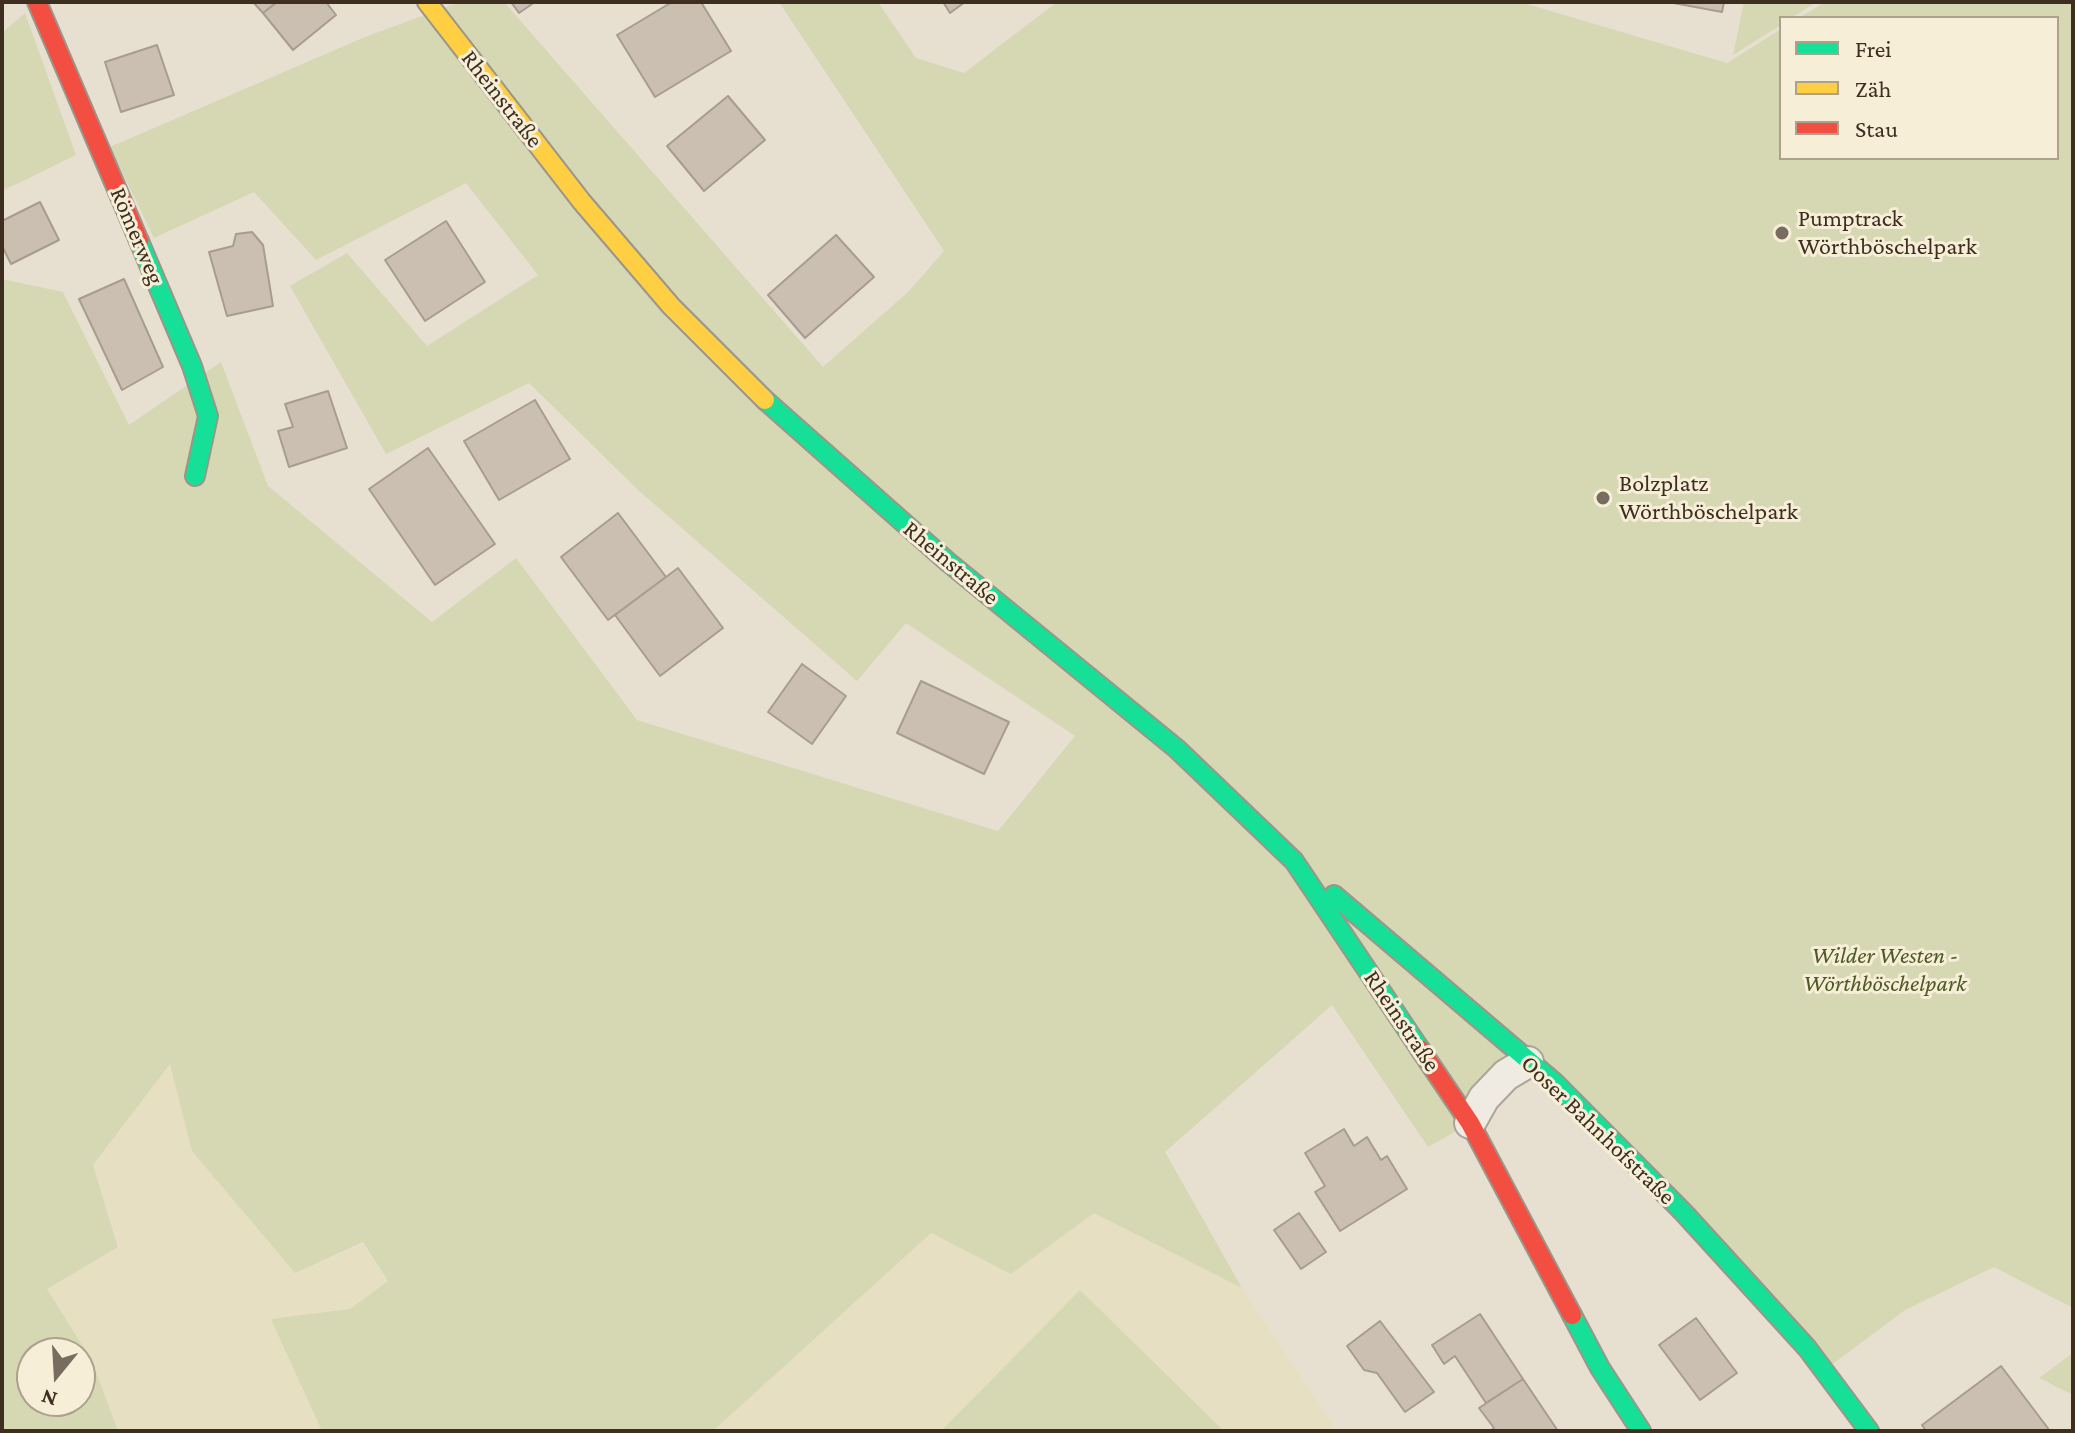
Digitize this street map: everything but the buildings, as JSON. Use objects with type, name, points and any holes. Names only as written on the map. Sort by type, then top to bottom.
[{"type":"street","name":"Römerweg","points":[[37,2],[192,366],[208,416],[195,476]]},
{"type":"street","name":"Rheinstraße","points":[[427,2],[582,202],[692,327],[777,411],[948,562],[1177,749],[1294,861],[1470,1123],[1600,1368],[1641,1431]]},
{"type":"street","name":"Ooser Bahnhofstraße","points":[[1294,861],[1555,1083],[1684,1213],[1807,1348],[1869,1431]]},
{"type":"street","points":[[1470,1123],[1484,1098],[1506,1075],[1528,1062]]},
{"type":"shaded area","points":[[170,1063],[192,1151],[294,1272],[363,1244],[388,1281],[350,1309],[272,1319],[322,1431],[118,1431],[96,1372],[96,1337],[77,1337],[47,1289],[118,1247],[121,1249],[93,1166]]},
{"type":"shaded area","points":[[1094,1213],[1242,1288],[1337,1431],[1224,1431],[1080,1290],[941,1431],[713,1431],[931,1233],[1011,1274]]},
{"type":"green space","name":"Wilder Westen - Wörthböschelpark","points":[[460,2],[504,2],[823,367],[909,291],[944,251],[779,2],[878,2],[916,58],[964,73],[1057,2],[1520,2],[1727,63],[1779,30],[1779,160],[2059,160],[2059,16],[1802,16],[1825,2],[2073,2],[2073,1308],[1994,1267],[1905,1310],[1830,1366],[1529,1062],[1470,1123],[1428,1147],[1332,1005],[1165,1152],[1242,1288],[1094,1213],[1011,1274],[931,1233],[713,1431],[322,1431],[271,1319],[350,1309],[388,1281],[363,1242],[295,1273],[192,1151],[170,1064],[93,1165],[118,1247],[47,1289],[77,1337],[16,1337],[16,1417],[96,1417],[96,1372],[118,1431],[2,1431],[2,279],[63,292],[129,425],[221,362],[268,486],[432,622],[516,558],[637,720],[998,831],[1075,736],[906,623],[857,681],[637,489],[529,383],[386,454],[290,286],[347,253],[427,346],[538,275],[466,183],[316,260],[254,192],[154,238],[110,147],[365,37]]},
{"type":"green space","points":[[1744,2],[1816,2],[1794,16],[1779,16],[1779,26],[1733,55]]},
{"type":"green space","points":[[25,13],[76,155],[2,191],[2,33]]},
{"type":"green space","points":[[1080,1290],[1224,1431],[941,1431]]},
{"type":"green space","points":[[2073,1353],[2073,1395],[2039,1378]]},
{"type":"traffic: fast","points":[[139,241],[192,366],[208,416],[195,476]]},
{"type":"traffic: fast","points":[[765,400],[948,562],[1177,749],[1294,861],[1420,1049]]},
{"type":"traffic: fast","points":[[1334,895],[1555,1083],[1684,1213],[1807,1348],[1869,1431]]},
{"type":"traffic: fast","points":[[1572,1315],[1600,1368],[1641,1431]]},
{"type":"traffic: slow","points":[[427,2],[582,202],[671,306],[765,400]]},
{"type":"traffic: jam","points":[[37,2],[139,241]]},
{"type":"traffic: jam","points":[[1420,1049],[1470,1123],[1572,1315]]},
{"type":"place","name":"Pumptrack Wörthböschelpark","points":[[1782,233]]},
{"type":"place","name":"Bolzplatz Wörthböschelpark","points":[[1603,498]]}]
